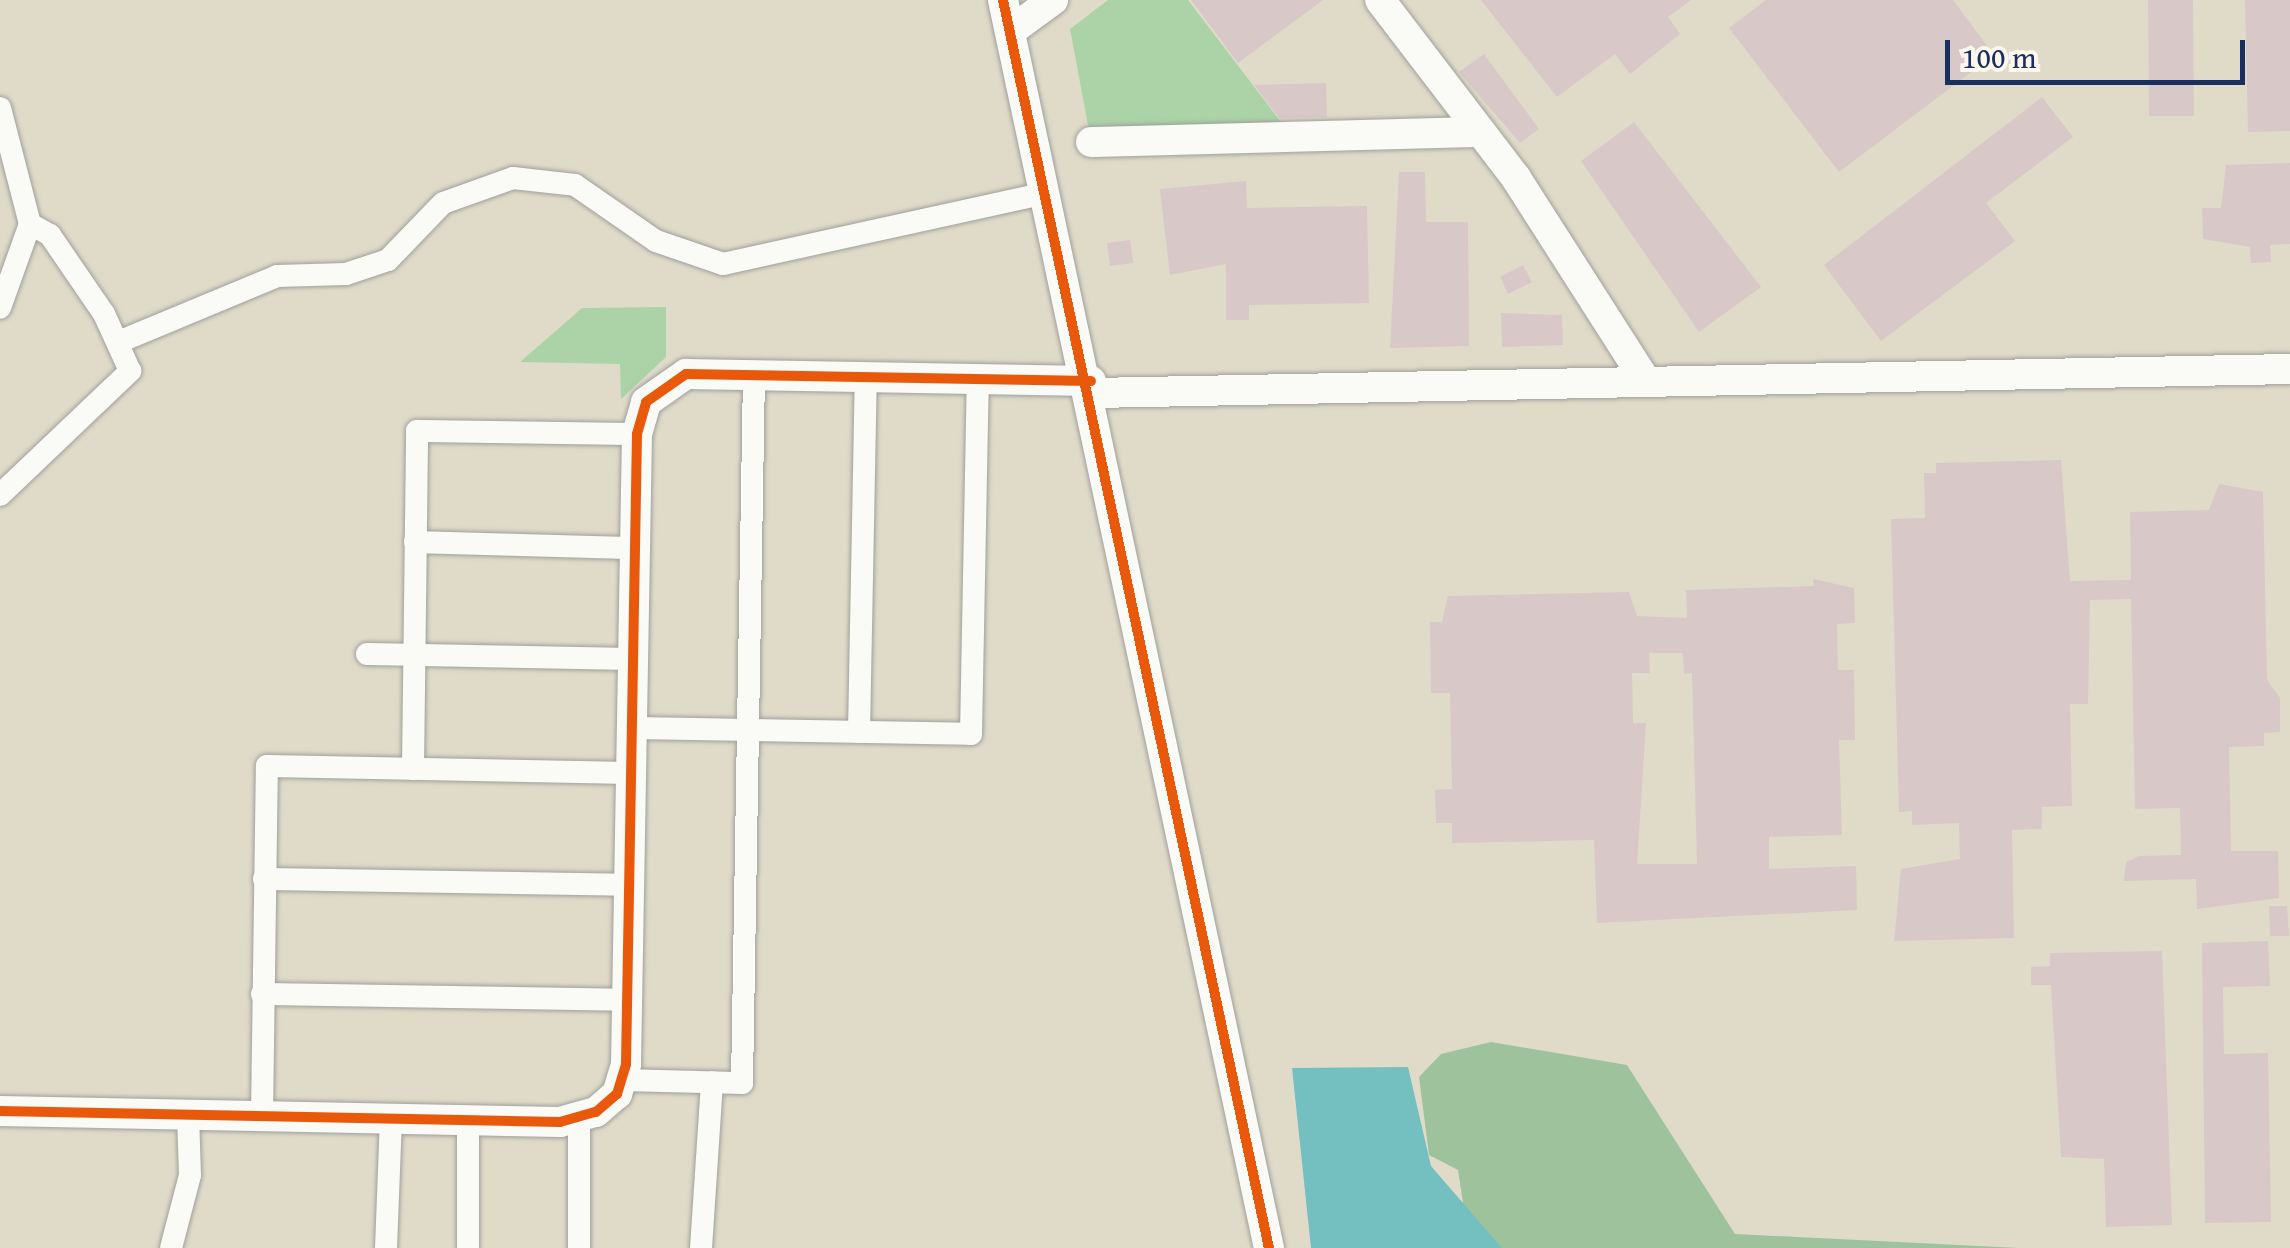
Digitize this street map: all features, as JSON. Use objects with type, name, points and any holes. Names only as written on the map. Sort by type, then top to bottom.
[{"type":"street","points":[[1003,0],[1093,387],[1269,1248]]},
{"type":"street","points":[[1012,30],[1053,0]]},
{"type":"street","points":[[1380,0],[1480,132],[1645,380]]},
{"type":"street","points":[[0,108],[30,224],[0,308]]},
{"type":"street","points":[[1092,142],[1480,132]]},
{"type":"street","points":[[121,340],[277,276],[346,274],[388,260],[443,203],[513,178],[574,185],[656,241],[723,264],[1047,193]]},
{"type":"street","points":[[0,495],[130,371],[121,340],[50,235],[30,224]]},
{"type":"street","points":[[624,1080],[637,434],[646,402],[670,380],[754,374],[978,379],[1093,387],[2290,369]]},
{"type":"street","points":[[0,1110],[579,1120],[624,1080],[742,1083],[754,374]]},
{"type":"street","points":[[859,732],[866,377]]},
{"type":"street","points":[[632,728],[970,734],[978,379]]},
{"type":"street","points":[[413,769],[417,431],[637,434]]},
{"type":"street","points":[[416,542],[635,548]]},
{"type":"street","points":[[367,654],[633,660]]},
{"type":"street","points":[[262,1116],[267,766],[631,773]]},
{"type":"street","points":[[264,879],[629,885]]},
{"type":"street","points":[[262,994],[627,1000]]},
{"type":"street","points":[[701,1248],[712,1082]]},
{"type":"street","points":[[170,1248],[190,1175],[188,1114]]},
{"type":"street","points":[[386,1248],[391,1118]]},
{"type":"street","points":[[468,1120],[468,1248]]},
{"type":"street","points":[[579,1120],[579,1248]]},
{"type":"green space","points":[[1108,0],[1188,0],[1287,130],[1090,136],[1070,29]]},
{"type":"green space","points":[[666,307],[666,357],[621,399],[620,364],[520,362],[582,308]]},
{"type":"green space","points":[[1491,1042],[1627,1065],[1735,1234],[2019,1248],[1494,1248],[1465,1216],[1458,1170],[1429,1155],[1419,1077],[1441,1054]]},
{"type":"water","points":[[1408,1067],[1431,1166],[1502,1248],[1311,1248],[1292,1068]]},
{"type":"building","points":[[1191,0],[1323,0],[1238,63]]},
{"type":"building","points":[[1481,0],[1691,0],[1668,17],[1680,34],[1630,74],[1615,54],[1557,97]]},
{"type":"building","points":[[1766,0],[1953,0],[1994,55],[1839,172],[1729,28]]},
{"type":"building","points":[[2148,0],[2193,0],[2194,116],[2149,116]]},
{"type":"building","points":[[2245,0],[2290,0],[2290,131],[2248,132]]},
{"type":"building","points":[[1484,54],[1539,129],[1520,143],[1459,72]]},
{"type":"building","points":[[1326,83],[1327,117],[1279,118],[1254,85]]},
{"type":"building","points":[[2042,97],[2073,137],[1986,203],[2015,241],[1881,341],[1824,265]]},
{"type":"building","points":[[1634,122],[1761,287],[1699,332],[1581,161]]},
{"type":"building","points":[[2290,163],[2290,244],[2270,245],[2271,262],[2251,263],[2250,247],[2203,239],[2202,208],[2221,208],[2226,165]]},
{"type":"building","points":[[1399,172],[1425,172],[1426,222],[1468,222],[1469,346],[1390,348]]},
{"type":"building","points":[[1246,181],[1247,208],[1367,206],[1369,303],[1249,305],[1249,320],[1226,320],[1226,264],[1170,275],[1160,189]]},
{"type":"building","points":[[1130,240],[1133,263],[1110,266],[1107,243]]},
{"type":"building","points":[[1523,265],[1532,282],[1508,294],[1500,277]]},
{"type":"building","points":[[1501,313],[1562,315],[1563,345],[1502,347]]},
{"type":"building","points":[[2061,460],[2070,581],[2131,580],[2130,512],[2209,510],[2219,484],[2263,492],[2267,680],[2280,698],[2280,732],[2264,733],[2264,746],[2229,747],[2231,851],[2278,851],[2279,898],[2197,909],[2196,879],[2124,881],[2126,862],[2139,856],[2181,855],[2180,808],[2135,809],[2131,599],[2090,600],[2088,704],[2070,704],[2072,806],[2042,807],[2042,829],[2012,830],[2014,938],[1894,941],[1901,869],[1960,859],[1959,823],[1912,825],[1912,811],[1899,812],[1891,519],[1925,518],[1924,473],[1936,473],[1936,463]]},
{"type":"building","points":[[1813,579],[1854,588],[1855,623],[1837,624],[1838,670],[1854,670],[1855,740],[1839,740],[1842,835],[1769,837],[1769,869],[1856,866],[1857,910],[1597,923],[1594,840],[1452,843],[1452,823],[1436,823],[1435,790],[1452,789],[1450,693],[1431,693],[1430,622],[1442,622],[1448,596],[1629,592],[1637,616],[1687,618],[1686,590],[1814,586]],"holes":[[[1649,653],[1683,653],[1684,674],[1692,673],[1697,864],[1637,864],[1646,723],[1633,723],[1632,673],[1650,673]]]},
{"type":"building","points":[[2269,906],[2287,906],[2289,936],[2270,936]]},
{"type":"building","points":[[2268,941],[2270,986],[2223,987],[2224,1054],[2268,1053],[2271,1222],[2205,1223],[2202,943]]},
{"type":"building","points":[[2162,951],[2172,1225],[2106,1227],[2104,1159],[2061,1157],[2051,985],[2031,985],[2031,967],[2050,966],[2050,953]]},
{"type":"cycle path","points":[[1003,0],[1269,1248]]},
{"type":"cycle path","points":[[0,1111],[560,1122],[596,1112],[617,1094],[626,1064],[637,434],[646,402],[686,374],[1091,381]]}]
